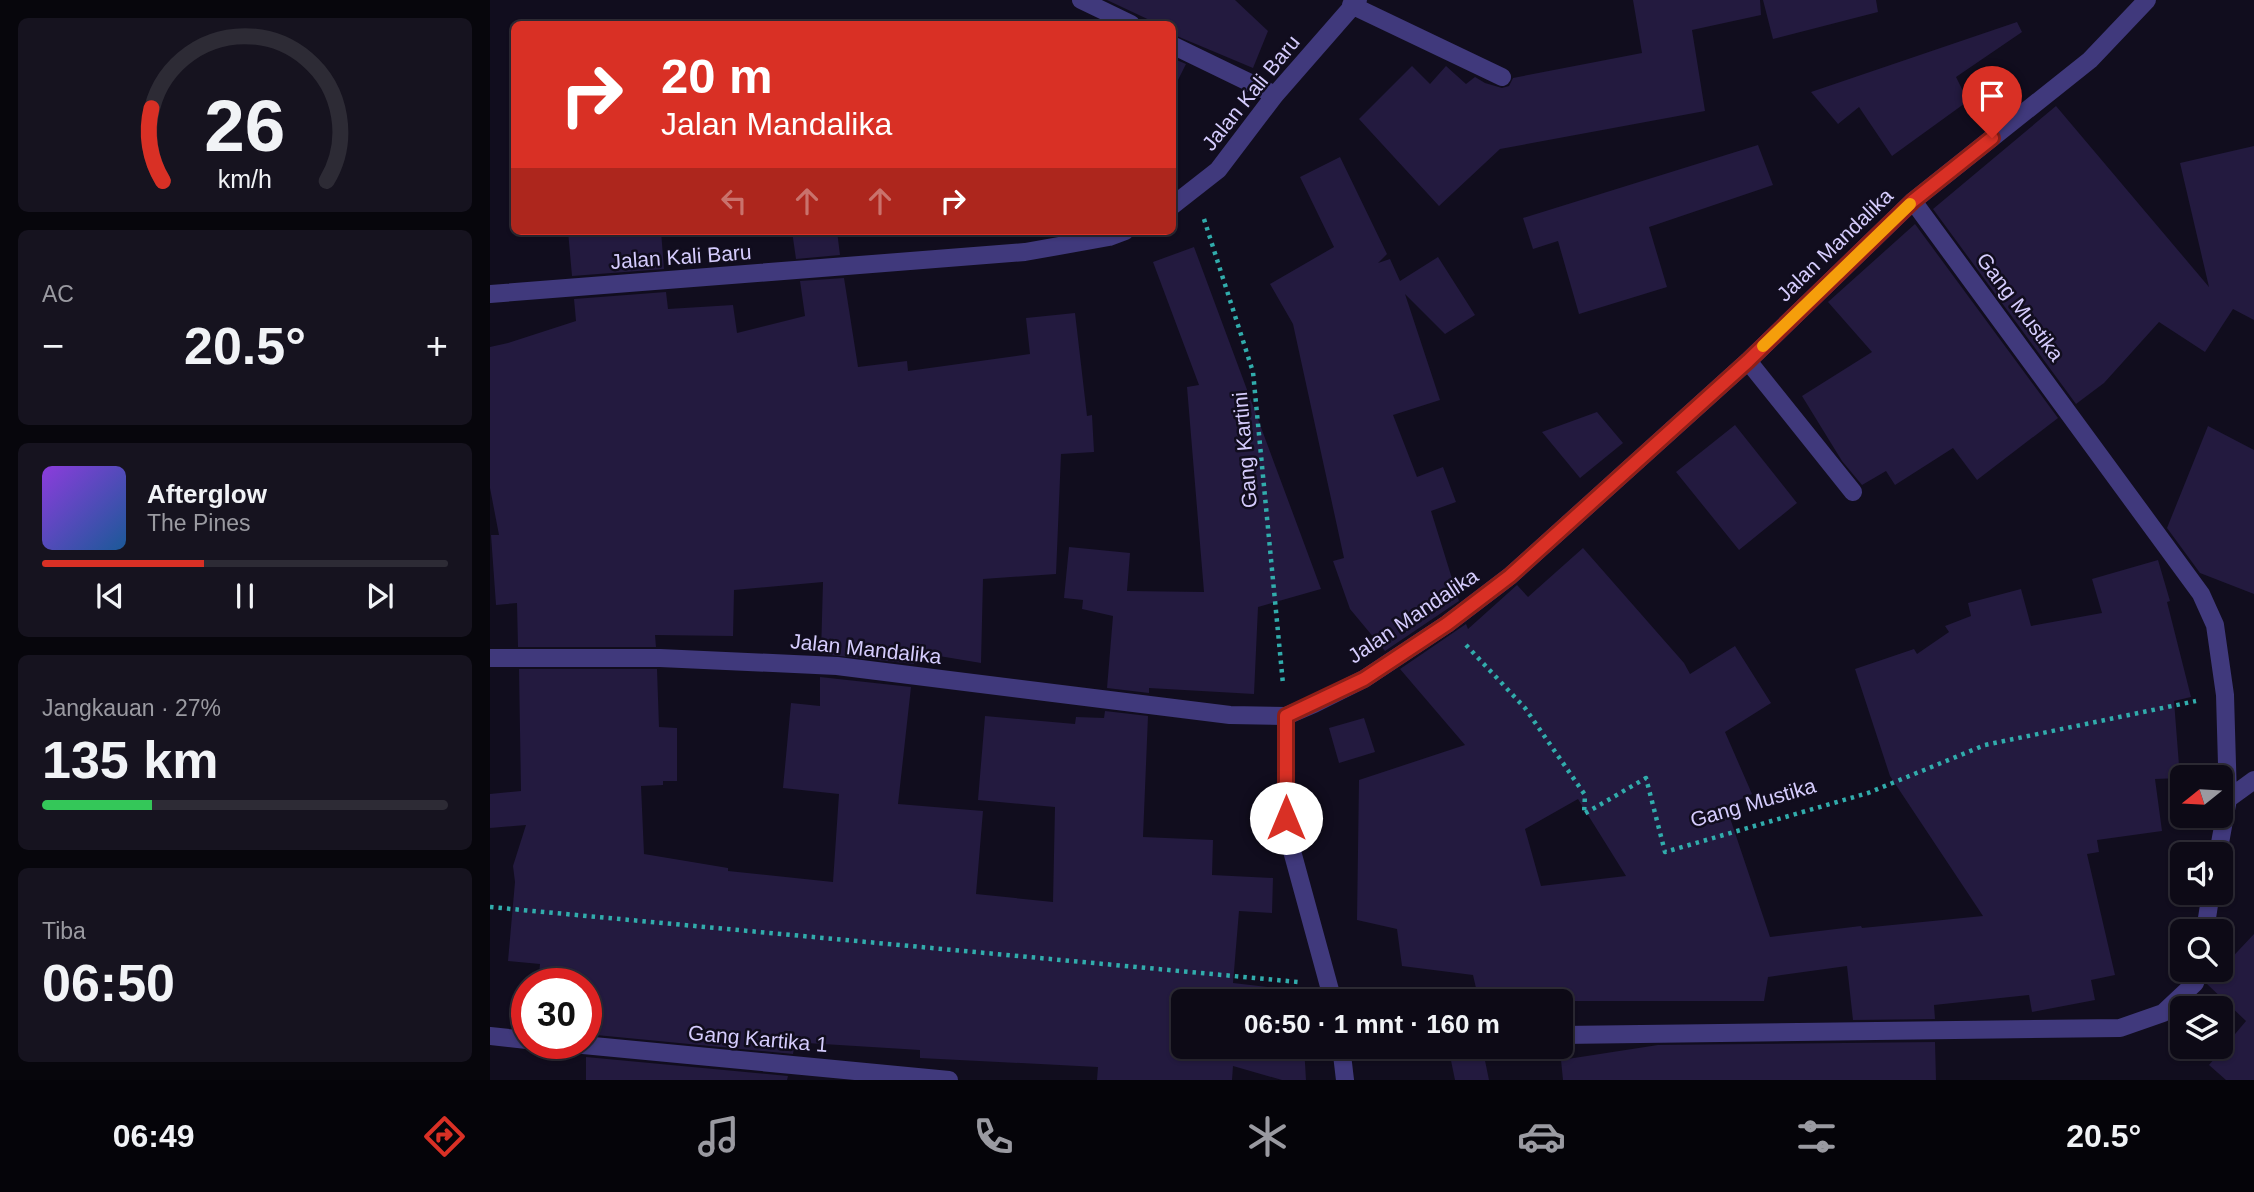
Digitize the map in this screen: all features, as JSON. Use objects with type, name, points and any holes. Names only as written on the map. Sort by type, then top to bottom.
[{"type":"street","points":[[1080,0],[1124,21]]},
{"type":"street","name":"Jalan Mandalika","points":[[490,658],[660,658],[837,666],[1230,715],[1286,716],[1364,679],[1447,624],[1510,576],[1748,361],[1913,201],[2090,60],[2147,0]]},
{"type":"street","points":[[1354,3],[1502,77]]},
{"type":"street","name":"Jalan Kali Baru","points":[[1176,203],[1218,170],[1275,95],[1354,3]]},
{"type":"street","points":[[1176,47],[1275,95]]},
{"type":"street","name":"Gang Mustika","points":[[1913,201],[2201,594],[2215,625],[2225,695],[2227,765]]},
{"type":"street","name":"Jalan Kali Baru","points":[[490,294],[1025,252],[1114,235]]},
{"type":"street","points":[[1748,361],[1853,492]]},
{"type":"street","points":[[1286,716],[1286,818],[1292,851],[1330,989]]},
{"type":"street","points":[[2233,795],[2254,780]]},
{"type":"street","points":[[1573,1035],[2120,1028],[2163,1013],[2195,982]]},
{"type":"street","points":[[490,1036],[511,1038]]},
{"type":"street","name":"Gang Kartika 1","points":[[602,1047],[949,1080]]},
{"type":"street","points":[[1343,1059],[1345,1080]]},
{"type":"path","name":"Gang Kartini","points":[[1195,190],[1254,372],[1286,716]]},
{"type":"path","name":"Gang Mustika","points":[[1447,624],[1525,708],[1585,795],[1584,814],[1646,778],[1665,852],[1868,793],[1985,745],[2225,695]]},
{"type":"path","points":[[490,907],[1292,989]]},
{"type":"building","points":[[1107,0],[1235,0],[1268,31],[1253,68],[1176,36],[1176,21],[1152,21]]},
{"type":"building","points":[[1633,0],[1760,0],[1761,15],[1692,30],[1705,111],[1500,149],[1439,206],[1359,119],[1412,66],[1430,84],[1446,66],[1466,84],[1475,77],[1502,88],[1509,86],[1513,78],[1642,53]]},
{"type":"building","points":[[1763,0],[1876,0],[1878,12],[1773,39]]},
{"type":"building","points":[[2017,22],[2022,32],[1956,77],[1968,101],[1892,156],[1859,107],[1838,124],[1811,92]]},
{"type":"building","points":[[1176,60],[1186,64],[1176,84]]},
{"type":"building","points":[[2056,106],[2209,287],[2180,163],[2254,146],[2254,320],[2233,309],[2205,352],[2159,322],[2104,383],[2076,404],[1933,209]]},
{"type":"building","points":[[1758,145],[1773,185],[1649,227],[1667,287],[1579,314],[1558,241],[1533,249],[1523,218]]},
{"type":"building","points":[[1340,157],[1387,254],[1378,263],[1390,259],[1400,281],[1438,257],[1475,315],[1445,334],[1405,294],[1440,400],[1393,415],[1417,477],[1443,467],[1456,502],[1431,511],[1459,601],[1385,651],[1350,609],[1333,561],[1344,558],[1293,324],[1270,284],[1334,247],[1300,177]]},
{"type":"building","points":[[1915,224],[2058,418],[1977,480],[1953,448],[1895,485],[1886,471],[1862,485],[1842,461],[1802,396],[1872,352],[1828,302]]},
{"type":"building","points":[[568,235],[661,235],[664,269],[572,276]]},
{"type":"building","points":[[793,235],[838,235],[840,255],[796,259]]},
{"type":"building","points":[[1194,247],[1321,589],[1258,607],[1254,694],[1149,688],[1149,693],[1107,688],[1113,616],[1082,609],[1083,600],[1064,598],[1069,547],[1130,553],[1127,591],[1204,592],[1187,387],[1199,385],[1153,262]]},
{"type":"building","points":[[844,278],[858,367],[907,361],[908,371],[1030,354],[1026,318],[1075,313],[1087,416],[1092,415],[1094,452],[1061,454],[1056,574],[983,579],[981,663],[915,652],[914,664],[821,654],[823,582],[734,590],[733,636],[655,635],[656,647],[518,647],[517,603],[496,605],[491,535],[499,535],[490,488],[490,347],[576,321],[574,299],[666,292],[668,309],[733,305],[737,333],[805,316],[800,281]]},
{"type":"building","points":[[1597,412],[1623,443],[1580,478],[1542,432]]},
{"type":"building","points":[[1735,425],[1797,503],[1739,550],[1676,472]]},
{"type":"building","points":[[2208,426],[2254,450],[2254,594],[2200,573],[2167,528]]},
{"type":"building","points":[[1583,548],[1684,663],[1690,674],[1735,646],[1771,703],[1725,732],[1752,794],[1726,806],[1770,937],[1983,916],[1890,776],[1855,669],[1914,649],[1917,654],[1949,632],[1945,626],[1971,616],[1968,603],[2021,589],[2031,626],[2102,613],[2092,579],[2158,560],[2191,697],[2174,701],[2179,765],[2170,765],[2170,778],[2155,779],[2162,831],[2097,840],[2099,852],[2087,854],[2115,975],[2091,980],[2095,1000],[2032,1012],[2029,995],[1934,1005],[1935,1019],[1853,1020],[1847,966],[1768,977],[1764,1001],[1573,1001],[1573,989],[1476,989],[1473,975],[1402,966],[1397,929],[1357,920],[1359,780],[1465,745],[1400,669],[1466,624],[1468,629],[1517,585],[1528,597]],"holes":[[[1578,799],[1626,876],[1541,886],[1525,829]]]},
{"type":"building","points":[[519,669],[657,669],[659,727],[677,728],[677,781],[641,786],[644,854],[728,868],[728,871],[833,882],[839,794],[783,788],[791,703],[820,706],[820,677],[911,687],[898,804],[983,811],[976,894],[1053,902],[1055,807],[978,800],[985,716],[1075,724],[1076,717],[1104,718],[1105,711],[1148,716],[1143,837],[1213,840],[1212,875],[1273,878],[1272,913],[1239,911],[1233,983],[1285,989],[1171,989],[1171,1059],[1305,1059],[1306,1080],[1282,1080],[1233,1066],[1232,1080],[1097,1080],[1098,1067],[920,1058],[920,1050],[807,1043],[807,1049],[794,1048],[793,1054],[602,1036],[602,968],[540,968],[540,964],[508,961],[515,882],[513,866],[526,825],[490,828],[490,794],[521,791]]},
{"type":"building","points":[[1364,718],[1375,752],[1339,763],[1329,728]]},
{"type":"building","points":[[2254,934],[2254,1080],[2226,1080],[2209,1065],[2214,1059],[2233,1059],[2233,1036],[2246,1021],[2233,1009],[2233,996],[2220,996],[2207,984],[2233,982],[2233,956]]},
{"type":"building","points":[[1935,1042],[1936,1080],[1563,1080],[1561,1060],[1658,1045]]},
{"type":"building","points":[[586,1059],[602,1059],[788,1076],[787,1080],[586,1080]]},
{"type":"building","points":[[1451,1059],[1485,1059],[1489,1080],[1455,1080]]},
{"type":"slow traffic","points":[[1763,346],[1910,204]]},
{"type":"route","points":[[1286,818],[1286,716],[1364,679],[1447,624],[1510,576],[1748,361],[1913,201],[1992,138]]}]
